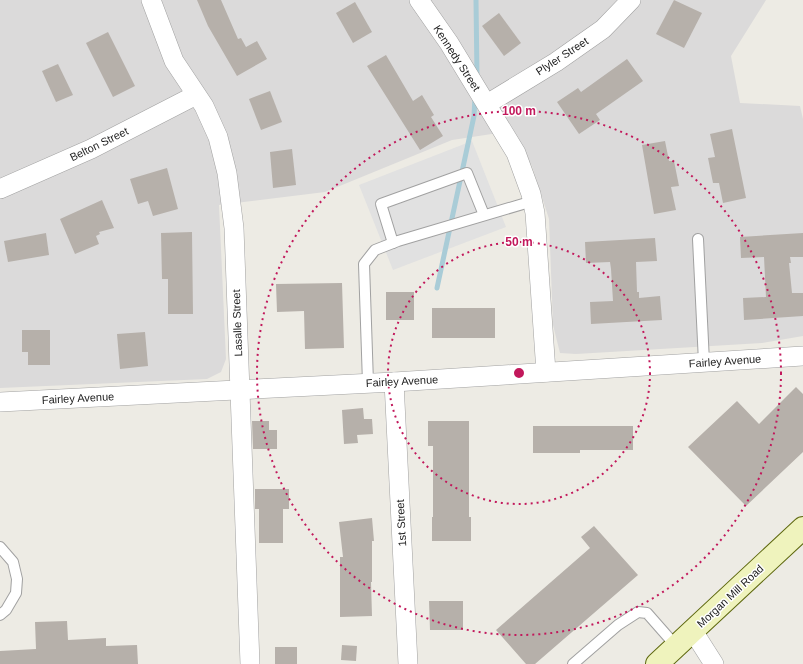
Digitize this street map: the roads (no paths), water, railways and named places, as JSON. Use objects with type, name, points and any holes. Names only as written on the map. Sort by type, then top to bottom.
[{"type":"main road","name":"Morgan Mill Road","points":[[657,664],[803,528]]},
{"type":"street","name":"Lasalle Street","points":[[151,0],[174,61],[204,106],[218,137],[227,173],[234,228],[250,664]]},
{"type":"street","name":"Kennedy Street","points":[[419,0],[449,43],[516,153],[533,201],[546,372]]},
{"type":"street","name":"Plyler Street","points":[[487,104],[556,62],[603,29],[631,0]]},
{"type":"street","name":"Belton Street","points":[[0,189],[91,149],[196,95]]},
{"type":"street","name":"Fairley Avenue","points":[[0,402],[394,382],[803,356]]},
{"type":"street","name":"1st Street","points":[[394,382],[408,664]]},
{"type":"street","points":[[693,631],[714,664]]},
{"type":"lane","points":[[393,243],[381,204],[467,173],[484,215]]},
{"type":"lane","points":[[368,383],[364,264],[375,250],[393,243],[533,201]]},
{"type":"lane","points":[[698,239],[704,362]]},
{"type":"lane","points":[[0,547],[13,562],[17,580],[16,593],[6,610],[0,615]]},
{"type":"lane","points":[[573,664],[618,625],[638,612],[647,613],[676,646]]},
{"type":"waterway","points":[[476,0],[477,77]]},
{"type":"waterway","points":[[437,288],[474,116],[475,97]]}]
